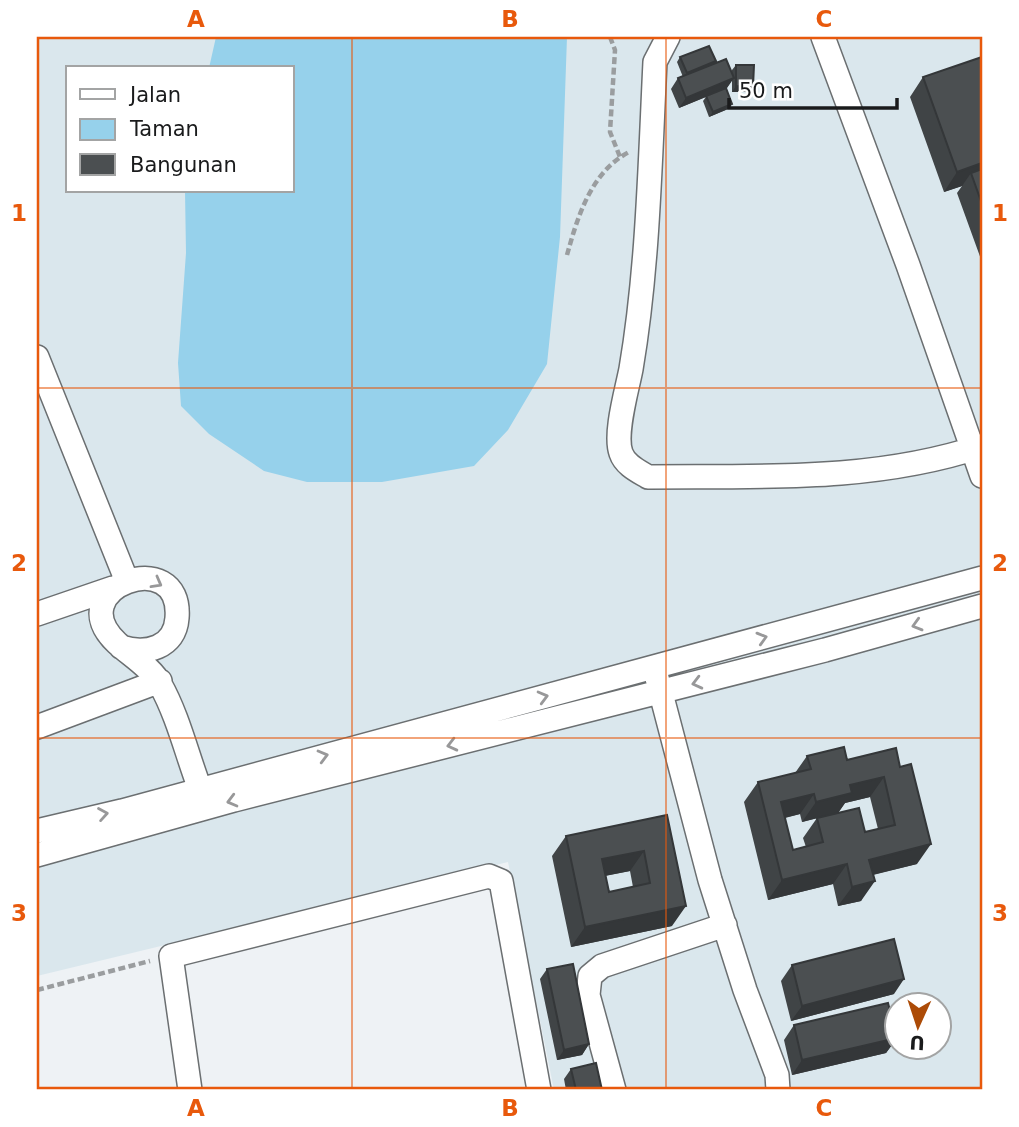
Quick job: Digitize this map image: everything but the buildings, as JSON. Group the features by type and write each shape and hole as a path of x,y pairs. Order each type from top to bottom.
{"street":[{"path":"668,37 655,62 632,361 620,432 621,453 631,467 649,477 810,476 916,465 977,447"},
{"path":"823,37 977,447 982,476"},
{"path":"37,357 119,584"},
{"path":"37,614 143,576 159,582 172,593 177,617 168,640 160,681 189,799"},
{"path":"37,831 189,799 982,578"},
{"path":"119,584 104,603 103,620 109,635 160,681"},
{"path":"37,855 189,799 234,800 661,692 982,606"},
{"path":"121,647 137,652 146,651 168,640"},
{"path":"654,668 725,925 777,1075 778,1090"},
{"path":"37,727 160,681"},
{"path":"190,1090 171,956 489,876 501,881 539,1090"},
{"path":"614,1090 587,995 590,976 601,966 725,925"}],"path":[{"path":"610,37 615,50 610,132 620,157"},
{"path":"567,255 575,224 593,185 620,157 651,141"},
{"path":"37,990 171,956"}],"shaded area":[{"path":"37,37 982,37 982,1090 554,1090 508,862 37,976"}],"green space":[{"path":"216,37 567,37 560,237 547,364 508,430 474,466 382,482 307,482 264,471 209,434 181,406 178,363 186,253 185,192 294,192 294,66 209,66"}]}
